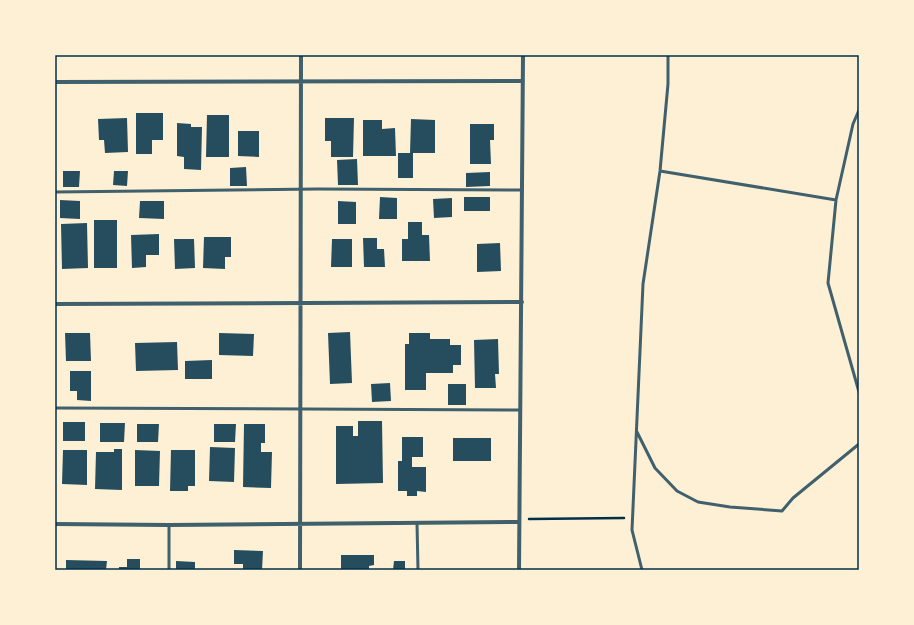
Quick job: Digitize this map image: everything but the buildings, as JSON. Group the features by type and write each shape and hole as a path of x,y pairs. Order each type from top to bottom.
{"street":[{"path":"300,570 301,55"},
{"path":"519,570 523,55"},
{"path":"55,82 523,81"},
{"path":"55,304 522,302"},
{"path":"55,524 169,525 519,522"}],"lane":[{"path":"642,570 632,530 632,518 643,284 660,171 668,84 668,55"},
{"path":"859,110 853,124 836,200 828,284 859,392"},
{"path":"660,171 836,200"},
{"path":"55,192 522,190"},
{"path":"55,408 520,410"},
{"path":"636,431 655,468 677,491 698,502 730,507 782,511 793,498 859,444"},
{"path":"417,523 418,570"},
{"path":"169,525 169,570"}],"path":[{"path":"519,522 530,519 632,518"}]}
